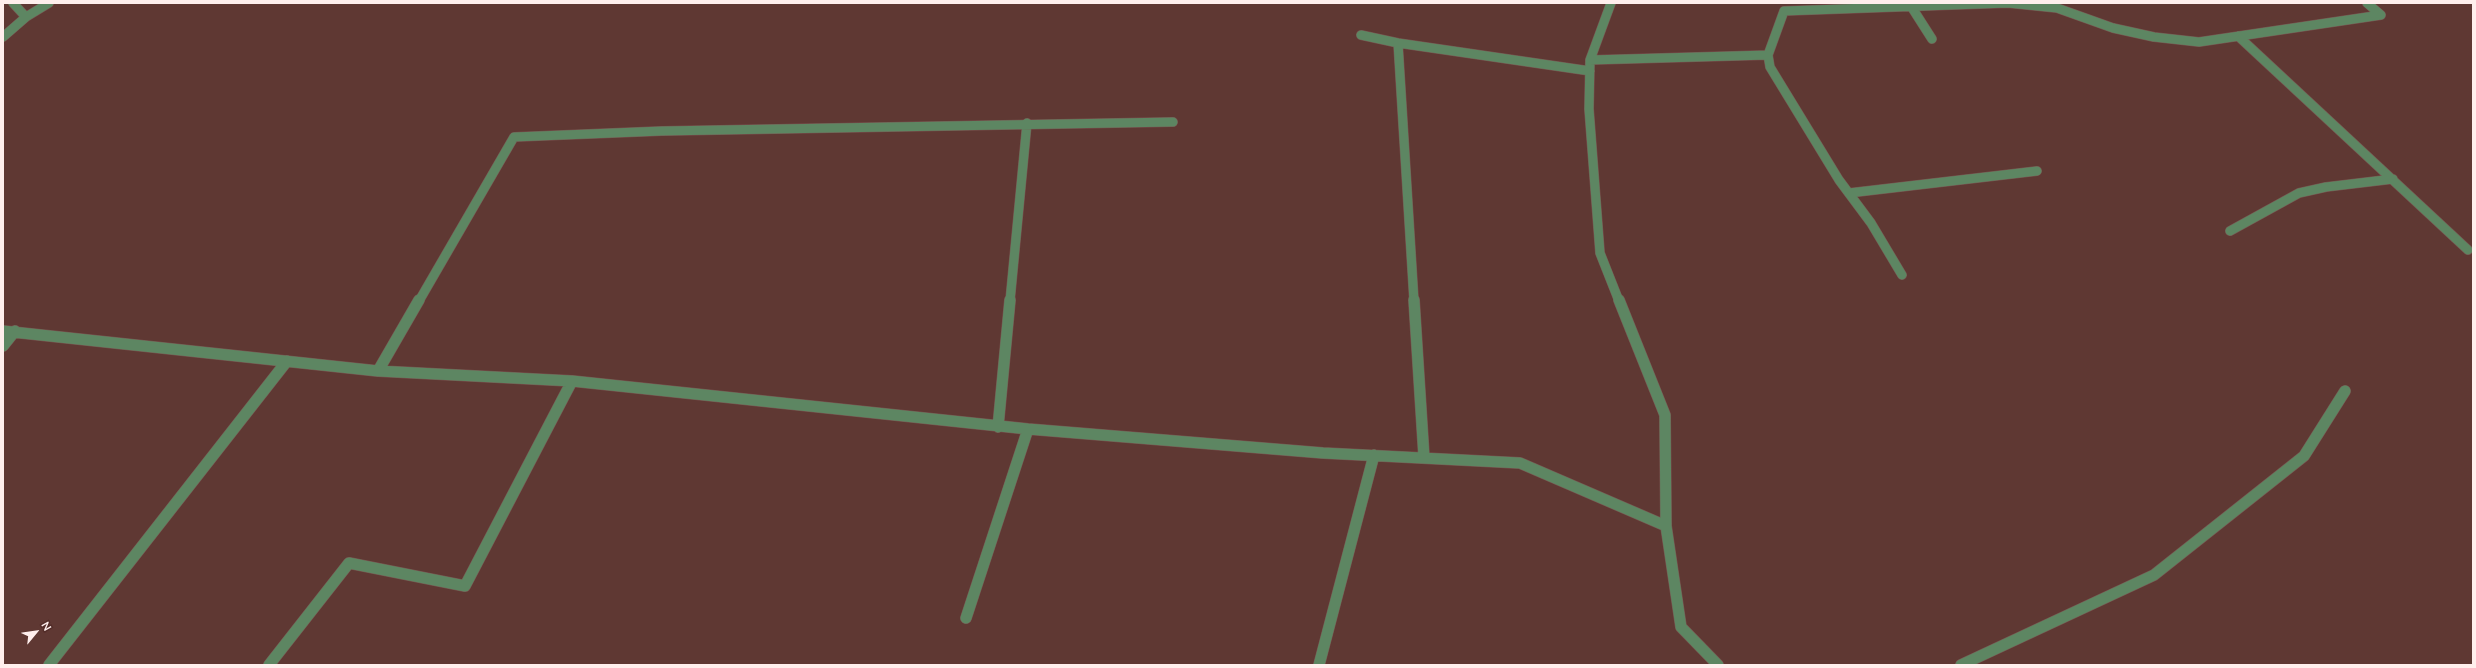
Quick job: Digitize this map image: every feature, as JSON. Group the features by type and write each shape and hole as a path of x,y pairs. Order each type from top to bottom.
{"street":[{"path":"12,3 26,17"},
{"path":"3,37 26,17 49,3"},
{"path":"1612,3 1590,60 1589,108 1600,253 1665,415 1666,526 1681,627 1718,665"},
{"path":"1902,275 1871,223 1849,193 1775,77 1768,55 1784,11 1909,4 2008,3 2054,5 2113,28 2154,37 2200,42 2380,15 2367,3"},
{"path":"1909,4 1932,39"},
{"path":"1360,35 1398,43 1590,71"},
{"path":"2238,36 2468,250"},
{"path":"1398,43 1424,458"},
{"path":"1590,60 1768,55"},
{"path":"378,371 514,137 662,131 1027,123 1173,122"},
{"path":"998,426 1027,123"},
{"path":"1849,193 2037,171"},
{"path":"2230,231 2299,193 2326,187 2393,179"},
{"path":"3,331 15,331 378,371 572,381 1028,429 1374,455 1520,463 1666,526"},
{"path":"3,346 15,331"},
{"path":"49,665 287,361"},
{"path":"269,665 350,563 465,586 572,381"},
{"path":"1961,665 2154,575 2304,456 2345,391"},
{"path":"966,618 1028,429"},
{"path":"1319,665 1374,455"}]}
